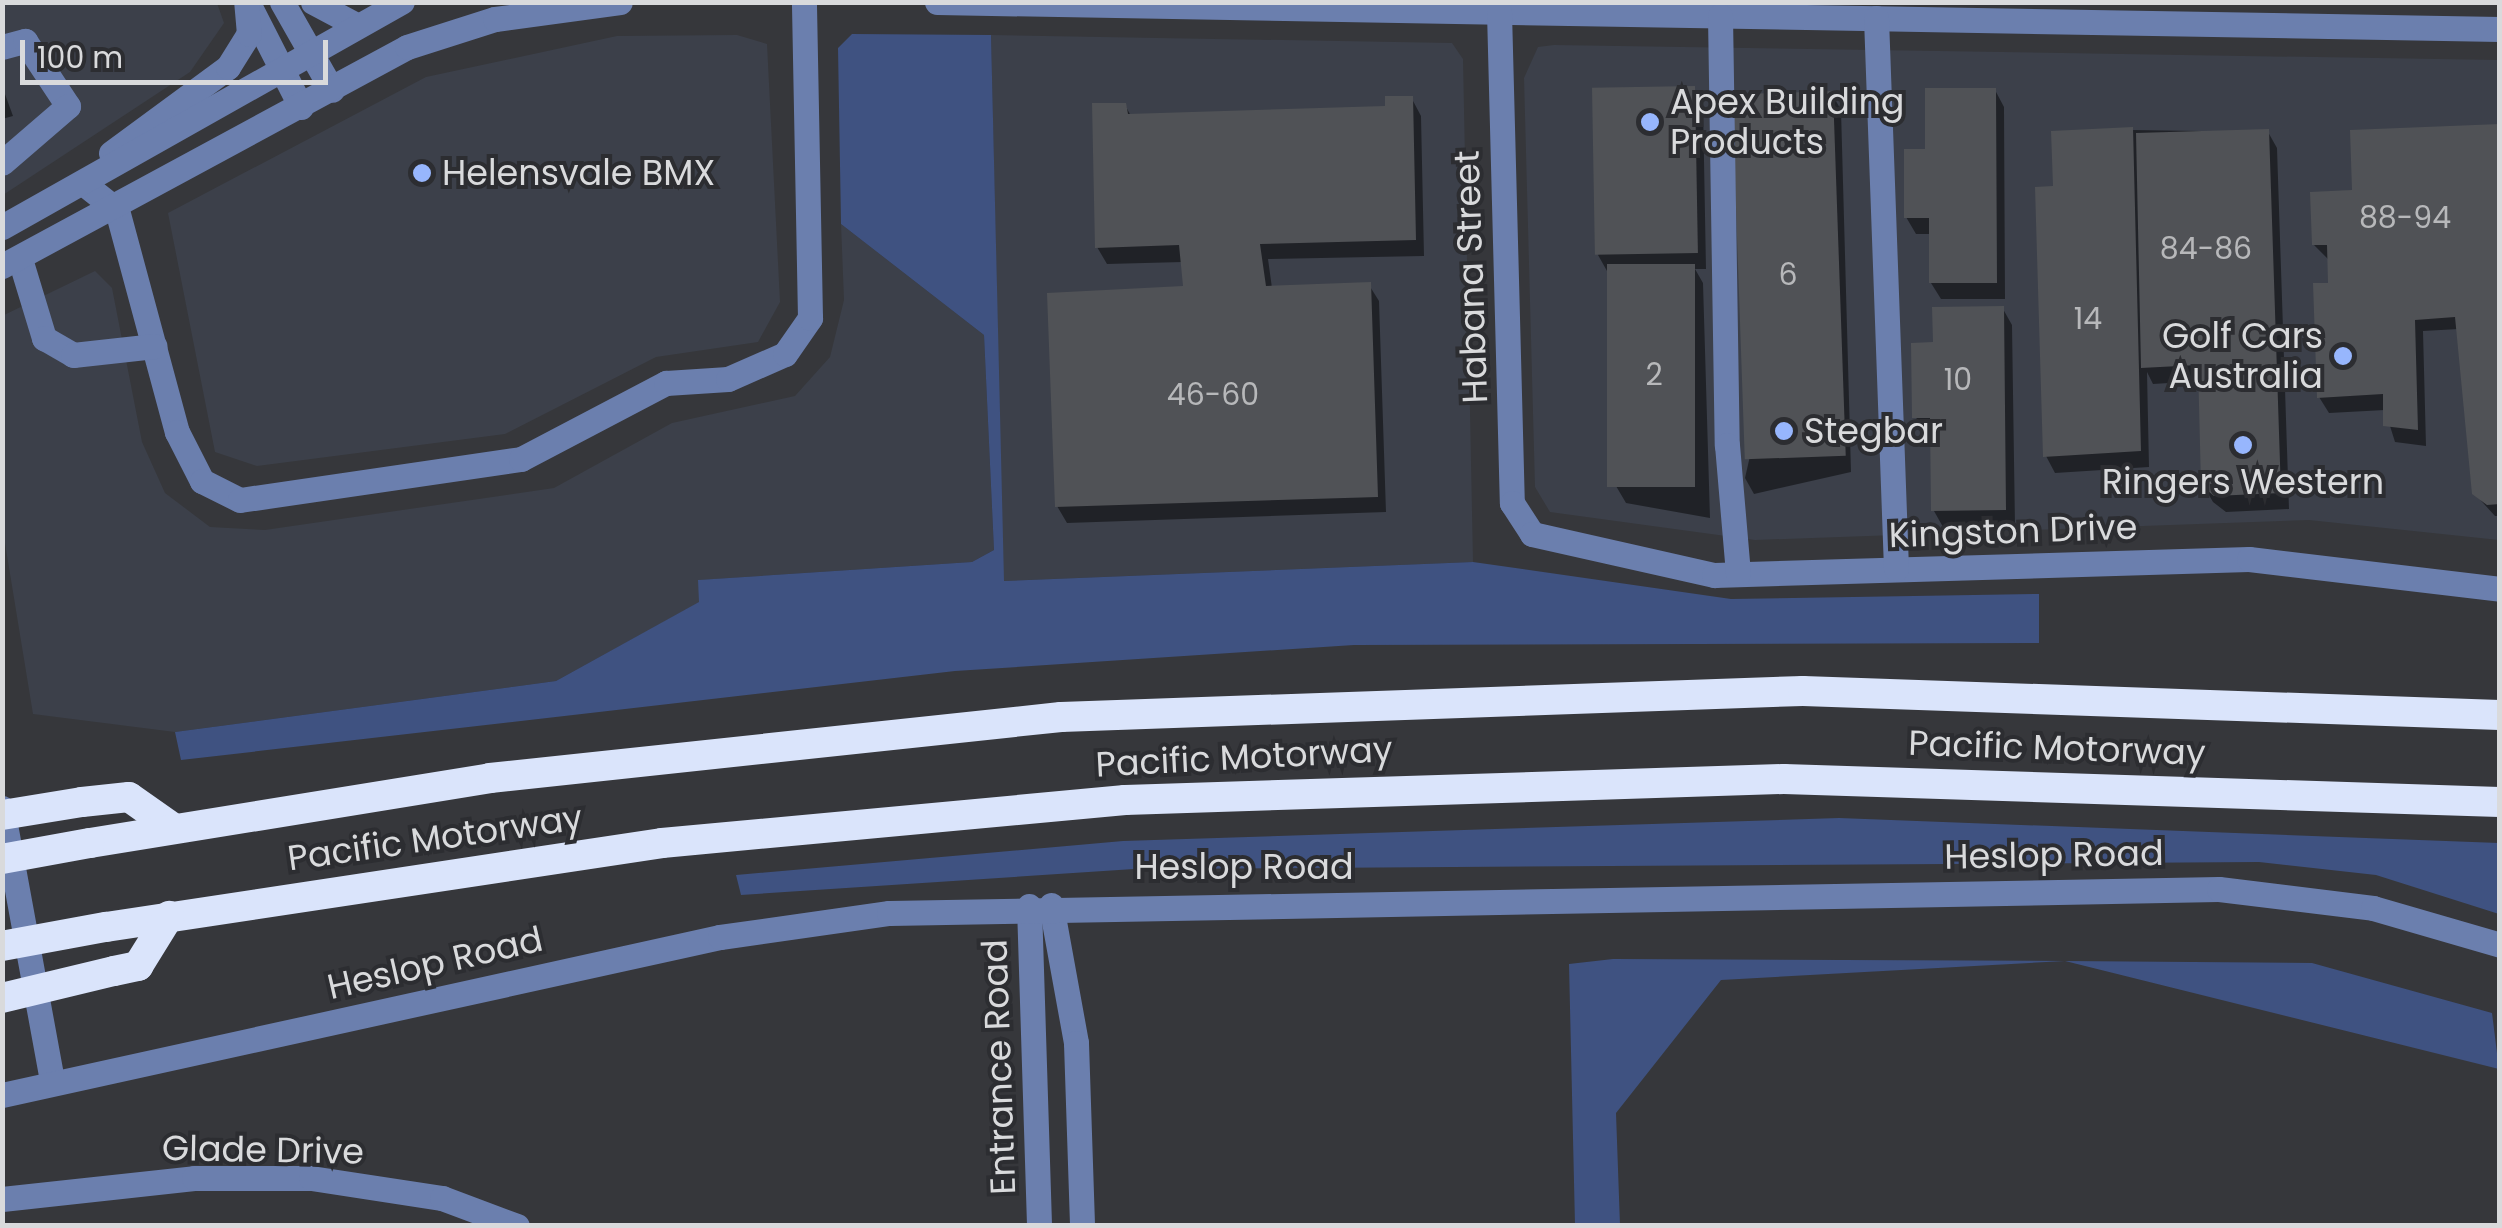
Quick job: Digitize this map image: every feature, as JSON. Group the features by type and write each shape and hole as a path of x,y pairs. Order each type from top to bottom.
{"highway":[{"name":"Pacific Motorway","path":"2,859 173,828 816,740 1433,698 1803,691 2500,715"},
{"name":"Pacific Motorway","path":"2,946 169,916 822,825 1462,782 1887,779 2500,802"},
{"path":"2,812 129,797 173,828"},
{"path":"2,998 138,966 169,916"}],"street":[{"path":"247,2 301,107"},
{"path":"94,177 120,142 228,66 249,34 247,2"},
{"path":"282,2 332,90"},
{"path":"313,2 356,25"},
{"path":"2,227 310,48 402,2"},
{"path":"155,346 72,356 44,338 11,262 117,210 407,48 495,19 620,2"},
{"path":"94,177 117,210 177,432 202,481 240,500 521,458 666,383 728,379 785,354 810,318 804,2"},
{"path":"937,2 1385,6 1500,12 1876,18 1921,11 2230,12 2500,29"},
{"name":"Habana Street","path":"1500,12 1512,502 1532,534"},
{"path":"1720,16 1726,425 1738,574"},
{"path":"1876,18 1896,570"},
{"path":"2,47 25,42 68,106 2,163"},
{"name":"Kingston Drive","path":"1532,534 1738,574 2249,559 2500,589"},
{"path":"2,812 52,1081"},
{"name":"Heslop Road","path":"2,1095 720,937 889,912 1040,906 2219,889 2373,908 2500,946"},
{"name":"Entrance Road","path":"1039,1226 1040,906"},
{"name":"Entrance Road","path":"1040,906 1076,1043 1082,1226"},
{"name":"Glade Drive","path":"2,1199 194,1178 311,1178 442,1198 517,1226"}],"shaded area":[{"path":"2,3 217,3 224,23 190,72 3,195"},
{"path":"852,34 991,35 1004,581 1473,562 1731,599 2039,594 2039,643 1354,645 955,671 181,760 175,732 556,681 699,602 698,580 972,562 994,550 984,335 841,224 838,48"},
{"path":"737,35 767,44 780,302 758,342 656,357 505,434 257,466 215,452 168,213 426,77 617,36"},
{"path":"991,35 1452,43 1463,59 1473,562 1003,581"},
{"path":"1538,47 2499,60 2499,540 2309,520 1755,540 1550,512 1535,487 1524,78"},
{"path":"841,224 984,335 994,550 972,562 699,580 700,602 556,681 175,732 33,714 3,531 2,316 95,271 112,288 142,442 165,493 210,527 265,530 554,488 672,423 795,396 830,357 844,300"},
{"path":"1839,818 2499,843 2499,914 2376,875 2259,862 1134,869 741,895 736,875 1123,841"},
{"path":"1613,959 2065,961 1721,980 1616,1113 1620,1225 1575,1225 1569,964"},
{"path":"2065,961 2312,963 2492,1013 2499,1069"}],"building":[{"path":"1695,86 1698,253 1595,255 1592,88"},
{"path":"1925,88 1996,88 1997,283 1929,283 1929,218 1904,218 1904,149 1925,149"},
{"path":"1833,91 1846,456 1745,459 1732,95"},
{"path":"1385,96 1413,96 1416,240 1260,244 1266,286 1371,282 1378,497 1055,507 1047,293 1183,286 1179,245 1095,248 1092,103 1126,103 1128,114 1385,106"},
{"path":"2500,124 2500,504 2487,505 2472,494 2455,317 2415,320 2418,430 2383,426 2383,394 2317,398 2313,283 2328,283 2327,245 2312,245 2310,192 2352,190 2350,130"},
{"path":"2133,127 2141,451 2043,457 2035,187 2053,186 2051,131"},
{"path":"2269,129 2281,493 2214,496 2201,485 2198,365 2141,368 2136,133"},
{"path":"1607,264 1695,264 1695,487 1607,487"},
{"path":"2004,306 2006,510 1931,511 1930,418 1912,418 1911,343 1933,342 1932,307"}],"place":[{"name":"Apex Building Products","path":"1650,122"},
{"name":"Helensvale BMX","path":"422,173"},
{"name":"Golf Cars Australia","path":"2343,356"},
{"name":"Stegbar","path":"1784,431"},
{"name":"Ringers Western","path":"2243,445"}]}
